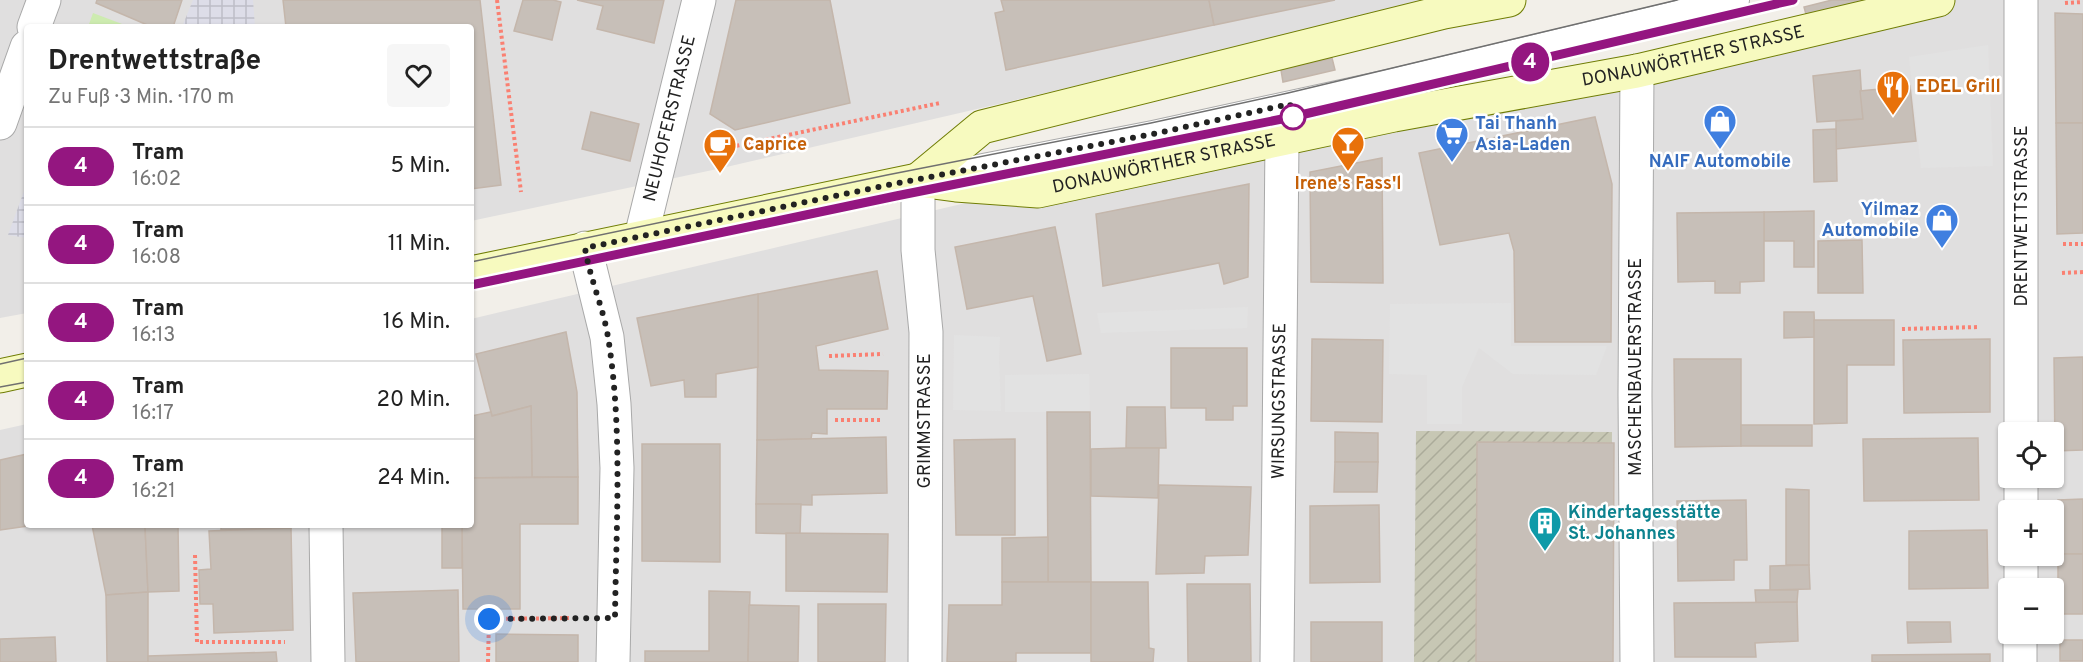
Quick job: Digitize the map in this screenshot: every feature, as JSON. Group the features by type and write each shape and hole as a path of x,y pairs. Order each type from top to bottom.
{"main road":[{"name":"DONAUWÖRTHER STRASSE","path":"918,180 982,127 1444,12 1509,0"},
{"name":"DONAUWÖRTHER STRASSE","path":"474,272 918,180 1038,191 1394,115 1637,71 1938,0"},
{"path":"0,376 24,371"}],"street":[{"path":"35,24 44,0"},
{"name":"NEUHOFERSTRASSE","path":"641,237 699,0"},
{"name":"DRENTWETTSTRASSE","path":"2021,0 2021,422"},
{"path":"0,123 24,55"},
{"name":"MASCHENBAUERSTRASSE","path":"1637,71 1635,395 1637,662"},
{"name":"WIRSUNGSTRASSE","path":"1277,662 1282,140"},
{"name":"GRIMMSTRASSE","path":"918,180 918,250 926,332 925,662"},
{"path":"585,248 608,337 614,404 617,468 613,662"},
{"path":"326,528 328,652"},
{"path":"2020,644 2020,662"}],"lane":[{"path":"918,180 1153,134 1388,83 1736,0"}],"path":[{"path":"497,0 521,192"},
{"path":"1902,329 2022,325"},
{"path":"829,356 925,352"},
{"path":"195,555 197,642 328,652"},
{"path":"488,662 489,619 615,618"}],"shaded area":[{"path":"0,0 1447,0 722,168 474,220 474,24 24,24 24,314 0,318"},
{"path":"193,0 253,0 255,24 183,24"},
{"path":"1905,0 2083,0 2083,662 0,662 0,430 24,425 24,528 474,528 474,318 1243,138"},
{"path":"1988,45 1993,166 1921,168 1909,57"},
{"path":"24,191 24,238 8,235"},
{"path":"1511,303 1511,346 1607,346 1596,375 1513,374 1479,348 1462,387 1462,424 1427,424 1427,375 1389,374 1390,304"},
{"path":"1248,307 1247,328 1101,333 1097,313"},
{"path":"954,335 1000,337 1001,411 953,410"},
{"path":"1089,374 1090,412 1005,412 1005,375"},
{"name":"Kindertagesstätte St. Johannes","path":"1416,431 1612,432 1610,662 1414,662"}],"green space":[{"path":"93,13 122,24 89,24"}],"building":[{"path":"97,0 182,0 174,24 145,24 96,3"},
{"path":"283,0 480,0 501,185 474,189 474,24 286,24"},
{"path":"523,0 561,2 552,40 514,31"},
{"path":"577,0 664,0 654,43 597,29 603,6"},
{"path":"736,0 830,0 850,103 735,130 710,114"},
{"path":"1001,0 1209,0 1214,25 1006,70 995,13 1004,11"},
{"path":"1209,0 1335,0 1214,25"},
{"path":"1832,0 1861,0 1862,5 1807,18 1804,7"},
{"path":"2055,13 2083,14 2083,123 2056,123"},
{"path":"1332,58 1335,70 1283,82 1281,70"},
{"path":"1860,70 1863,119 1817,122 1813,76"},
{"path":"1910,86 1916,141 1836,149 1836,121 1863,119 1860,91"},
{"path":"591,112 639,124 630,161 582,149"},
{"path":"1595,117 1612,184 1611,342 1515,342 1514,251 1509,233 1440,245 1419,153"},
{"path":"2056,123 2083,123 2083,233 2057,234"},
{"path":"1836,129 1837,181 1814,182 1813,130"},
{"path":"1382,158 1383,283 1311,282 1310,172"},
{"path":"1249,184 1248,277 1224,284 1219,263 1103,286 1096,214"},
{"path":"1814,211 1814,267 1794,267 1794,241 1764,241 1764,212"},
{"path":"1764,212 1764,281 1740,282 1740,293 1715,293 1715,281 1678,282 1677,213"},
{"path":"1055,227 1081,354 1047,361 1033,296 967,309 955,247"},
{"path":"1862,240 1863,293 1818,293 1818,241"},
{"path":"877,271 888,329 816,346 819,370 888,371 887,409 827,409 827,434 812,433 811,439 757,440 758,294"},
{"path":"758,294 758,367 716,374 716,397 685,397 684,380 651,386 637,318"},
{"path":"1784,312 1814,312 1815,337 1784,338"},
{"path":"1814,320 1894,320 1894,365 1847,365 1847,423 1814,424"},
{"path":"566,332 577,392 578,477 532,477 531,406 492,416 476,354"},
{"path":"1312,339 1383,340 1382,422 1311,421"},
{"path":"1990,339 1990,412 1904,413 1903,340"},
{"path":"1171,348 1247,348 1247,406 1233,406 1233,420 1206,420 1206,408 1171,408"},
{"path":"2083,357 2083,450 2064,451 2064,422 2055,422 2054,358"},
{"path":"1674,359 1741,359 1741,446 1675,447"},
{"path":"531,406 532,477 474,478 474,415 491,412 492,416"},
{"path":"1127,407 1165,407 1166,448 1126,448"},
{"path":"1047,412 1090,412 1091,582 1048,582"},
{"path":"1741,425 1812,425 1812,446 1741,446"},
{"path":"1335,432 1378,433 1378,462 1335,462"},
{"path":"886,437 887,493 812,495 812,505 756,504 757,440"},
{"path":"1978,438 1979,500 1864,501 1863,439"},
{"path":"1015,439 1015,535 956,535 954,440"},
{"name":"Kindertagesstätte St. Johannes","path":"1477,442 1614,443 1613,662 1476,662"},
{"path":"642,444 720,444 720,562 642,561"},
{"path":"1159,448 1158,498 1091,496 1091,449"},
{"path":"24,455 24,527 0,530 0,460"},
{"path":"1335,462 1378,462 1377,492 1334,492"},
{"path":"578,477 578,524 520,524 520,609 463,609 462,528 474,528 474,478"},
{"path":"1159,485 1251,487 1248,555 1205,556 1204,573 1156,574"},
{"path":"1786,489 1809,490 1809,565 1786,565"},
{"path":"2083,499 2083,554 2064,554 2064,500 2058,500"},
{"path":"1746,500 1747,560 1734,560 1734,580 1678,581 1677,501"},
{"path":"756,504 801,504 800,534 756,533"},
{"path":"1379,505 1380,582 1310,583 1310,506"},
{"path":"93,528 145,528 148,592 106,595"},
{"path":"145,528 178,528 179,591 148,592"},
{"path":"221,528 291,528 221,530"},
{"path":"291,528 293,630 214,633 213,604 200,604 199,570 211,569 209,531"},
{"path":"442,528 462,528 462,568 442,568"},
{"path":"1987,530 1988,588 1909,589 1909,531"},
{"path":"786,533 888,534 887,592 786,591"},
{"path":"1048,537 1048,582 1002,582 1002,538"},
{"path":"2064,554 2083,554 2083,614 2064,614 2064,578 2058,578 2058,566 2064,566"},
{"path":"1809,565 1810,589 1770,590 1770,566"},
{"path":"1002,582 1091,582 1091,653 1016,653 1016,662 947,662 949,605 1002,605"},
{"path":"1091,582 1148,582 1149,648 1154,649 1153,662 1091,662"},
{"path":"1187,584 1250,584 1251,662 1188,662"},
{"path":"458,590 459,662 356,662 353,593"},
{"path":"1755,590 1798,590 1797,602 1756,603"},
{"path":"709,591 750,592 748,662 645,662 645,651 709,651"},
{"path":"148,592 148,662 107,662 106,595"},
{"path":"1797,602 1798,641 1755,643 1756,657 1675,657 1674,603"},
{"path":"818,604 886,604 885,662 818,662"},
{"path":"749,605 799,606 798,662 748,662"},
{"path":"1311,622 1382,622 1382,662 1311,662"},
{"path":"1907,622 1950,622 1951,642 1908,643"},
{"path":"496,634 578,635 578,662 496,662"},
{"path":"55,637 56,662 0,662 0,639"},
{"path":"2064,640 2083,640 2083,661 2060,661 2060,644 2064,644"},
{"path":"276,652 277,662 148,662 148,656"},
{"path":"1990,654 1990,662 1872,662 1872,655"}],"tram line":[{"path":"474,261 887,175 1151,123 1288,93 1677,0"},
{"path":"474,285 918,192 1292,117 1793,0"},
{"name":"4","path":"474,284 896,196 1156,146 1292,117 1793,0"},
{"path":"0,364 24,359"},
{"path":"0,387 24,383"}],"place":[{"name":"EDEL Grill","path":"1893,116"},
{"name":"NAIF Automobile","path":"1720,150"},
{"name":"Tai Thanh Asia-Laden","path":"1452,163"},
{"name":"Irene's Fass'l","path":"1348,172"},
{"name":"Caprice","path":"720,174"},
{"name":"Yilmaz Automobile","path":"1942,249"},
{"name":"Kindertagesstätte St. Johannes","path":"1545,552"}],"route":[{"path":"489,619 615,618 617,468 614,404 608,337 585,248 888,185 1153,134 1290,104 1293,117"}]}
